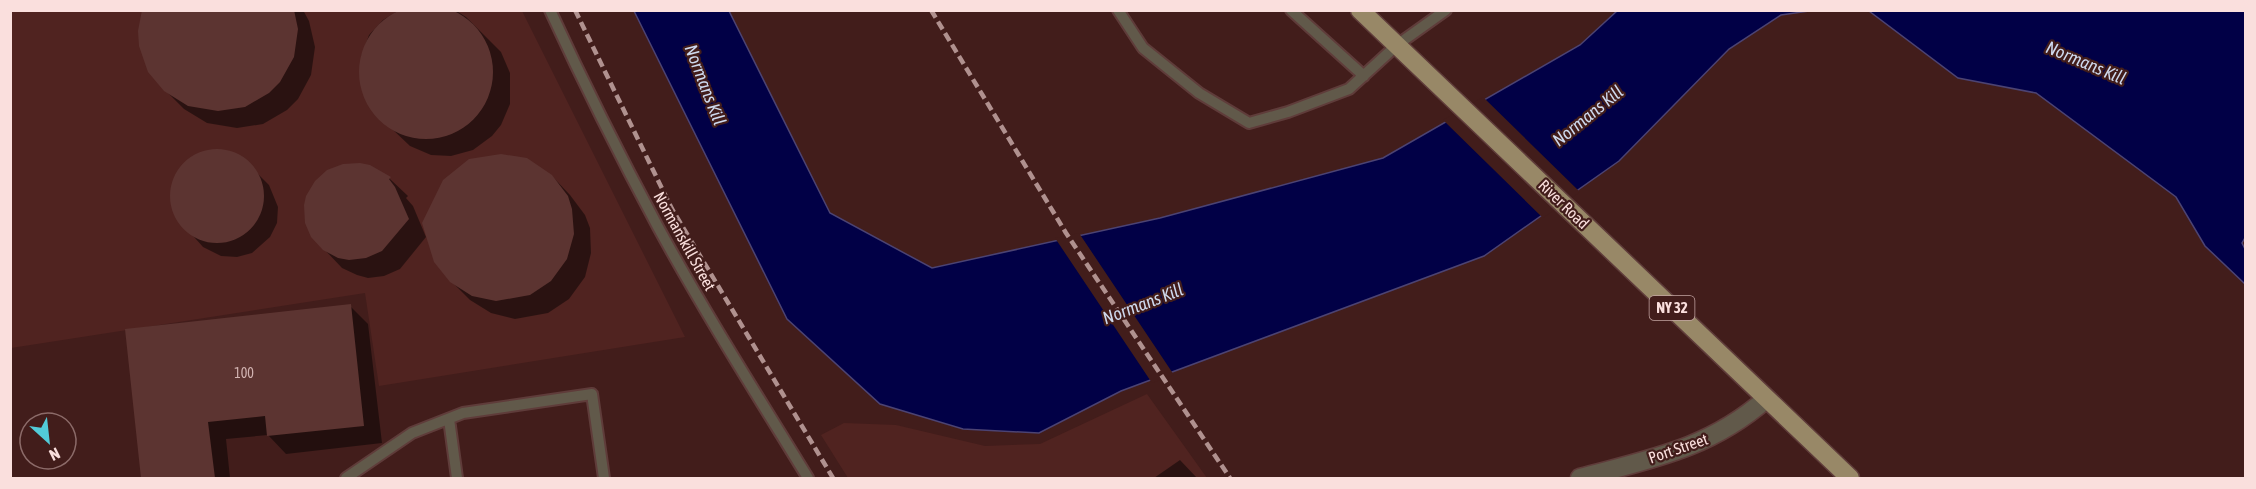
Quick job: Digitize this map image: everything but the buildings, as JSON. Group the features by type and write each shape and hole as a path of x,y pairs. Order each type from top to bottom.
{"main road":[{"name":"River Road","path":"1360,10 1766,399"},
{"name":"NY 32","path":"1766,399 1850,478"}],"street":[{"name":"Port Street","path":"1580,478 1695,444 1728,429 1766,399"}],"lane":[{"name":"Normanskill Street","path":"550,10 579,74 658,227 731,354 808,478"},
{"path":"1118,10 1143,48 1199,93 1249,123 1288,112 1349,89 1429,15 1446,10"},
{"path":"1291,10 1364,76"},
{"path":"346,478 412,434 463,413 592,394 604,478"},
{"path":"449,419 457,478"}],"shaded area":[{"path":"11,10 522,11 685,337 379,386 365,293 11,348"},
{"path":"1147,394 1207,478 848,478 821,435 844,423 896,425 985,446 1040,444"}],"water":[{"name":"Normans Kill","path":"634,11 729,11 830,213 932,268 1160,218 1383,158 1580,45 1617,11 1809,11 1781,15 1729,49 1619,161 1484,256 1121,391 1039,433 963,429 880,404 787,319"},
{"name":"Normans Kill","path":"1869,11 2245,11 2246,236 2242,243 2245,249 2245,284 2205,246 2176,197 2036,93 1958,78"}],"pier":[{"path":"1483,97 1580,192 1543,218 1443,120"},
{"path":"1079,233 1174,375 1152,383 1055,238"}],"railway":[{"path":"575,10 672,209 833,478"},
{"path":"931,10 1066,233 1230,478"}]}
